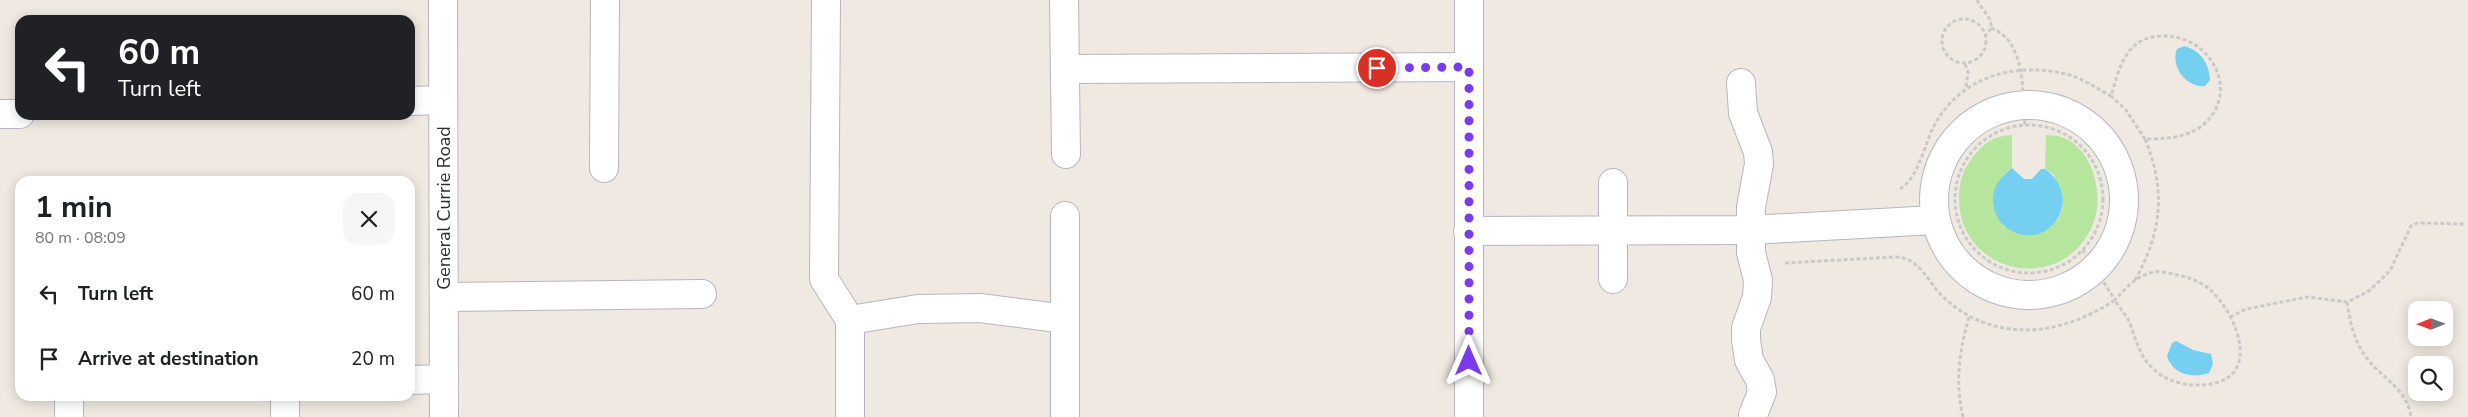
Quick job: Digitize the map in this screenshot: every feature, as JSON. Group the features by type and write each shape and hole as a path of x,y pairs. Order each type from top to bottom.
{"street":[{"name":"General Currie Road","path":"443,0 444,417"},
{"path":"604,0 604,168"},
{"path":"826,0 824,278 850,320 850,417"},
{"path":"1064,0 1066,154"},
{"path":"1469,0 1469,417"},
{"path":"1065,69 1469,67"},
{"path":"1741,83 1743,113 1758,152 1759,164 1751,207 1750,230 1751,253 1758,280 1757,297 1746,328 1749,360 1760,380 1762,392 1753,416"},
{"path":"415,101 443,100"},
{"path":"2007,107 2024,115 2055,108 2070,113 2097,133 2114,159 2124,191 2121,223 2108,254 2089,259 2074,284 2059,290 2029,295 2000,290 1973,276 1961,266 1944,242 1936,220 1934,201 1940,167 1954,141 1976,120 2007,107"},
{"path":"0,114 15,114"},
{"path":"1613,183 1613,279"},
{"path":"1065,216 1065,417"},
{"path":"1468,231 1750,230 1936,220"},
{"path":"444,298 702,294"},
{"path":"850,320 918,309 980,308 1065,319"},
{"path":"415,380 444,380"},
{"path":"69,401 69,417"},
{"path":"285,401 285,417"}],"path":[{"path":"1977,0 1990,19 1991,28 1986,35"},
{"path":"1962,19 1977,22 1986,35 1987,42 1981,57 1965,64 1953,61 1944,50 1942,37 1949,24 1962,19"},
{"path":"1991,28 2007,39 2014,51 2020,70 2024,115"},
{"path":"2111,96 2126,55 2139,42 2162,36 2180,37 2197,44 2208,55 2217,70 2219,81 2217,103 2213,113 2204,124 2183,135 2145,139"},
{"path":"1965,64 1968,72 1966,88"},
{"path":"1896,192 1910,181 1936,124 1946,108 1966,88 1985,78 2020,70 2047,70 2070,76 2111,96 2126,110 2145,139 2154,164 2158,214 2154,242 2135,280 2115,300 2099,311 2070,323 2030,330 2008,329 1969,318 1962,344 1958,375 1963,417"},
{"path":"2024,115 2050,128 2061,131 2082,147 2096,167 2102,186 2103,205 2089,259 2128,319 2139,348 2149,364 2164,378 2182,384 2213,384 2225,380 2237,370 2240,361 2239,347 2230,317 2214,293 2196,280 2172,274 2151,272 2135,280"},
{"path":"2024,115 2012,127 1994,134 1971,153 1959,173 1956,185 1958,222 1976,251 1995,265 2007,270 2030,274 2052,270 2074,259 2089,259"},
{"path":"2230,317 2246,309 2307,297 2347,302 2368,291 2390,271 2411,226 2417,223 2464,224"},
{"path":"2347,302 2358,344 2372,364 2399,389 2407,401 2411,417"}],"green space":[{"path":"2012,135 2012,168 2003,175 1993,206 1997,217 2004,227 2050,228 2058,219 2063,208 2054,175 2045,169 2046,135 2058,136 2072,142 2081,151 2094,174 2098,200 2093,224 2079,247 2059,262 2037,268 2014,267 1993,259 1975,244 1963,224 1959,192 1961,178 1967,165 1988,142 1998,137"}],"water":[{"path":"2184,46 2199,54 2206,63 2210,80 2205,86 2198,86 2181,75 2175,56 2177,49"},
{"path":"2012,168 2024,179 2032,179 2041,169 2045,169 2057,181 2062,195 2062,208 2057,220 2048,229 2036,234 2023,235 2008,229 1998,218 1993,203 1995,187 2000,179"},
{"path":"2176,341 2193,350 2211,354 2213,364 2209,373 2203,375 2184,374 2173,367 2167,356 2172,343"}],"route":[{"path":"1377,68 1469,67 1469,361"}]}
